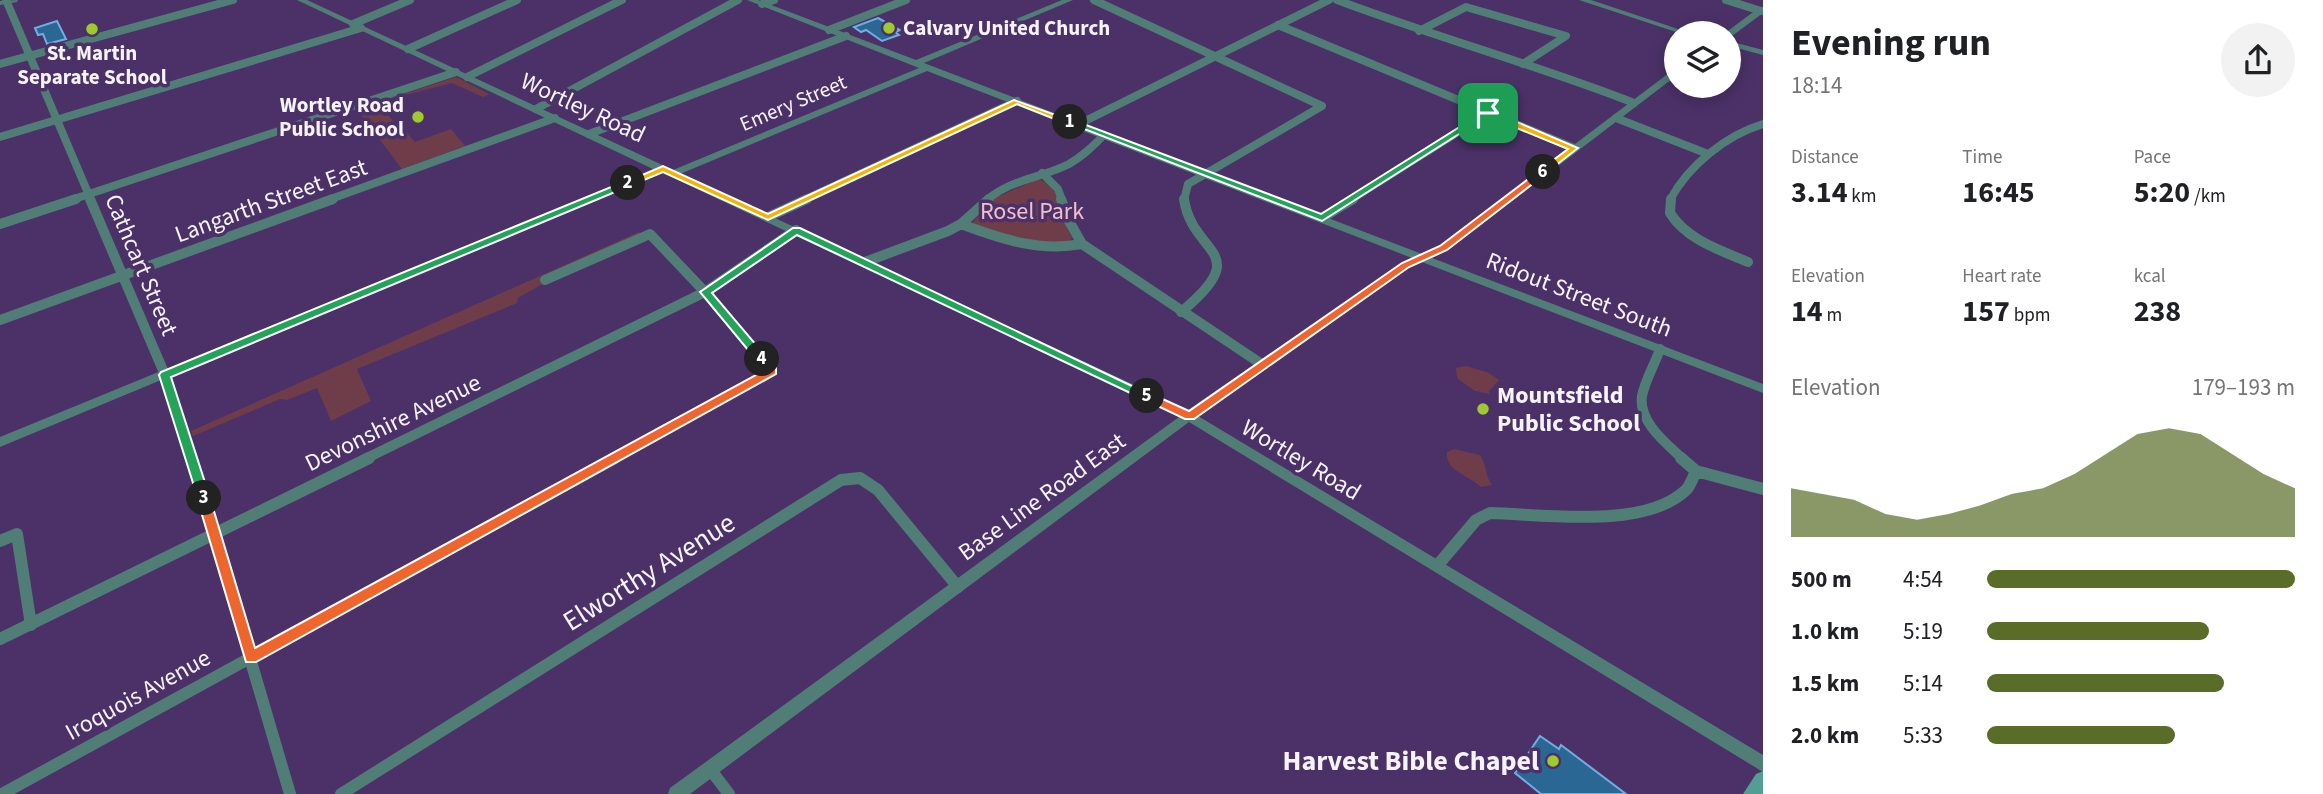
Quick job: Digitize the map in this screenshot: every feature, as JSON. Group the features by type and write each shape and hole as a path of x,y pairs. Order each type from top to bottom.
{"main road":[{"path":"1753,794 1763,781"}],"street":[{"path":"0,64 233,0"},
{"name":"Wortley Road","path":"303,0 1189,416 1763,764"},
{"path":"0,137 357,26 410,0"},
{"path":"408,50 516,0"},
{"path":"0,224 462,75 622,0"},
{"path":"536,109 738,0"},
{"name":"Ridout Street South","path":"751,0 1763,389"},
{"path":"762,4 774,0"},
{"path":"829,30 906,0"},
{"path":"917,64 1069,0"},
{"path":"1094,0 1322,106 1188,184 1182,194 1183,208 1213,252 1218,265 1206,290 1181,313"},
{"path":"1077,125 1329,0"},
{"path":"1337,0 1419,31 1634,103"},
{"path":"1583,0 1664,26"},
{"path":"1726,0 1762,10"},
{"name":"Cathcart Street","path":"7,1 165,375 215,534 290,794"},
{"path":"1419,31 1466,7 1566,36 1523,64"},
{"path":"1741,25 1762,10"},
{"path":"1278,25 1574,148"},
{"path":"589,134 846,36"},
{"path":"1741,47 1763,53"},
{"name":"Emery Street","path":"0,442 928,67"},
{"name":"Base Line Road East","path":"676,794 1189,416 1421,256 1444,248 1664,81"},
{"path":"768,217 1017,102"},
{"path":"1322,218 1488,113"},
{"name":"Langarth Street East","path":"0,320 555,118"},
{"path":"1616,118 1708,154"},
{"path":"1748,262 1699,239 1679,225 1669,211 1671,193 1708,154 1750,126 1763,124"},
{"path":"865,262 961,224 994,194 1011,184 1083,155 1104,135"},
{"path":"1042,173 1058,189 1069,221 1082,244 1181,313 1263,365"},
{"path":"961,224 988,235 1044,249 1061,250 1082,244"},
{"name":"Devonshire Avenue","path":"0,639 705,292 796,230"},
{"path":"545,279 650,234 705,292"},
{"name":"Iroquois Avenue","path":"2,794 772,371 705,292"},
{"path":"1660,349 1642,398 1643,412 1650,425 1696,471 1763,489"},
{"path":"1437,566 1476,520 1490,513 1624,516 1658,507 1686,490 1696,471"},
{"name":"Elworthy Avenue","path":"341,794 841,480 860,478 878,490 958,587"},
{"path":"0,541 17,534 31,625"},
{"path":"710,769 729,794"}],"green space":[{"path":"456,77 489,94 483,97 452,83 386,100"},
{"path":"376,105 384,116 388,115 397,122 415,142 451,129 465,146 402,169 358,111"},
{"name":"Rosel Park","path":"1038,179 1046,182 1057,195 1072,237 1069,243 1019,239 972,223 995,198"},
{"path":"639,232 645,239 546,282 518,298 517,303 357,369 371,401 331,421 317,388 287,400 280,399 193,436 191,431"},
{"path":"1466,366 1489,373 1499,380 1489,391 1490,394 1475,391 1457,378 1456,368"},
{"path":"1454,449 1480,455 1492,485 1481,487 1454,468 1447,458 1447,452"}],"building":[{"name":"Calvary United Church","path":"878,18 900,30 895,32 899,35 882,41 866,30 861,32 854,27"},
{"path":"57,21 66,39 47,44 43,34 38,35 35,28"},
{"name":"Harvest Bible Chapel","path":"1540,736 1559,749 1561,745 1626,794 1541,794 1515,773"}],"place":[{"name":"Calvary United Church","path":"889,28"},
{"name":"St. Martin Separate School","path":"92,29"},
{"name":"Wortley Road Public School","path":"418,117"},
{"name":"Mountsfield Public School","path":"1483,409"},
{"name":"Harvest Bible Chapel","path":"1553,761"}],"route":[{"path":"1017,102 1322,218 1488,113 1574,148 1444,248 1406,265 1189,416 796,230 705,292 772,371 251,657 165,375 663,169 768,217 1017,102"}]}
